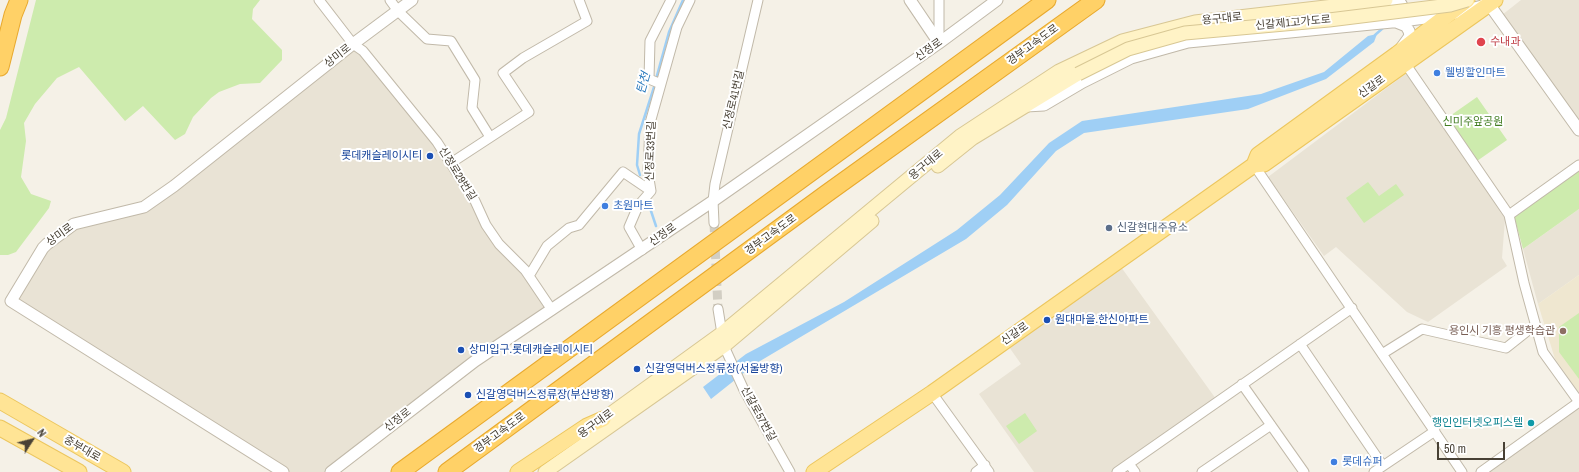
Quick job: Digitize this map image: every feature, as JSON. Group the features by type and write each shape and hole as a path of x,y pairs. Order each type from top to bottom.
{"highway":[{"path":"0,67 13,15 19,0"},
{"path":"400,472 1047,0"},
{"name":"경부고속도로","path":"447,472 826,194 1096,0"}],"main road":[{"name":"용구대로","path":"545,472 563,453 603,419 722,332 960,136 1069,66 1122,41 1195,22 1386,0"},
{"name":"신갈로","path":"814,472 932,393 1254,166 1264,164 1401,58 1448,15 1467,0"},
{"name":"신갈제1고가도로","path":"1078,74 1128,49 1185,34 1329,20 1450,5 1467,0"},
{"name":"신갈로","path":"1401,58 1460,27 1490,2"},
{"name":"용구대로","path":"530,472 563,453 724,346 973,138 1078,74"},
{"name":"중부대로","path":"0,401 123,472"},
{"path":"518,472 587,426 603,419"},
{"name":"중부대로","path":"0,428 79,472"}],"street":[{"name":"신정로29번길","path":"319,0 353,44 362,51 437,142 476,201 486,225 500,244 529,276 552,310"},
{"path":"390,0 427,39 451,41 475,80 472,108 490,137"},
{"name":"상미로","path":"283,472 12,301 43,248 47,244 74,224 144,207 174,186 353,44 412,0"},
{"path":"451,163 528,112 503,73 523,58 587,21 580,0"},
{"path":"661,84 649,79 650,40 671,0"},
{"name":"신정로33번길","path":"642,250 629,227 638,206 651,191 648,173 650,123 677,27 690,0"},
{"name":"신정로41번길","path":"713,201 715,184 758,0"},
{"path":"910,0 939,43"},
{"path":"939,43 940,0"},
{"name":"신정로","path":"331,472 475,361 713,201 939,43 997,0"},
{"path":"1393,0 1401,4 1403,8 1403,12 1396,22"},
{"path":"1024,107 1044,105 1083,82 1131,58 1188,42 1396,22 1448,15 1490,2 1579,130"},
{"path":"1396,22 1406,26 1410,36 1401,58 1510,215 1534,325 1543,352 1579,402 1481,472"},
{"path":"1510,215 1579,165"},
{"path":"1254,166 1352,308 1462,472"},
{"path":"529,276 547,246 569,228 579,225 623,172 651,191"},
{"path":"713,201 714,224"},
{"path":"1117,472 1352,308"},
{"name":"신갈로57번길","path":"718,309 724,346 741,384 790,472"},
{"path":"1382,354 1422,329 1506,348 1534,325"},
{"path":"1300,344 1383,466"},
{"path":"1242,384 1304,472"},
{"path":"932,393 987,469 976,472"},
{"path":"1202,472 1271,425"},
{"path":"1374,472 1435,431"},
{"path":"1129,464 1135,472"}],"shaded area":[{"path":"1521,0 1579,0 1579,123 1502,15"},
{"path":"353,44 437,142 486,225 552,310 332,472 283,472 11,301 39,257 74,224 144,207"},
{"path":"1408,72 1505,219 1502,258 1507,266 1428,322 1407,312 1336,247 1324,256 1268,177"},
{"path":"1579,209 1579,275 1538,304 1523,249"},
{"path":"1121,267 1216,399 1113,472 1034,472 979,394 1021,364 1009,347"},
{"name":"용인시 기흥 평생학습관","path":"1579,275 1579,393 1555,359 1538,304"},
{"path":"1579,402 1579,472 1481,472"}],"green space":[{"path":"36,0 260,0 253,9 252,19 282,50 282,60 260,83 240,84 219,92 211,98 193,117 185,134 175,140 143,106 125,121 79,67 57,78 35,104 24,123 26,141 21,177 31,194 51,201 49,208 16,252 8,255 0,255 0,130 6,118"},
{"name":"신미주앞공원","path":"1477,97 1507,140 1477,161 1447,118"},
{"path":"1579,166 1579,209 1523,249 1514,216"},
{"path":"1368,182 1379,196 1396,184 1404,195 1364,223 1346,198"},
{"path":"1579,313 1579,379 1559,352 1559,327"},
{"path":"1025,413 1037,431 1019,444 1006,426"}],"water":[{"path":"1377,34 1374,42 1326,79 1248,109 1084,133 1056,151 1007,205 966,239 755,364 711,399 703,387 746,354 844,302 957,230 1000,195 1049,143 1082,121 1261,94 1324,72 1368,36"}],"waterway":[{"name":"탄천","path":"656,79 669,32 683,0"},
{"path":"1375,35 1383,28"},
{"name":"탄천","path":"640,175 637,165 639,134 655,84"},
{"name":"탄천","path":"649,205 656,226"}],"tunnel":[{"path":"714,223 718,309"}],"place":[{"name":"수내과","path":"1481,42"},
{"name":"웰빙할인마트","path":"1437,73"},
{"name":"롯데캐슬레이시티","path":"430,156"},
{"name":"초원마트","path":"605,206"},
{"name":"신갈현대주유소","path":"1109,228"},
{"name":"원대마을.한신아파트","path":"1047,320"},
{"name":"용인시 기흥 평생학습관","path":"1563,331"},
{"name":"상미입구.롯데캐슬레이시티","path":"461,350"},
{"name":"신갈영덕버스정류장(서울방향)","path":"637,369"},
{"name":"신갈영덕버스정류장(부산방향)","path":"468,395"},
{"name":"행인인터넷오피스텔","path":"1531,423"},
{"name":"롯데슈퍼","path":"1334,462"}]}
